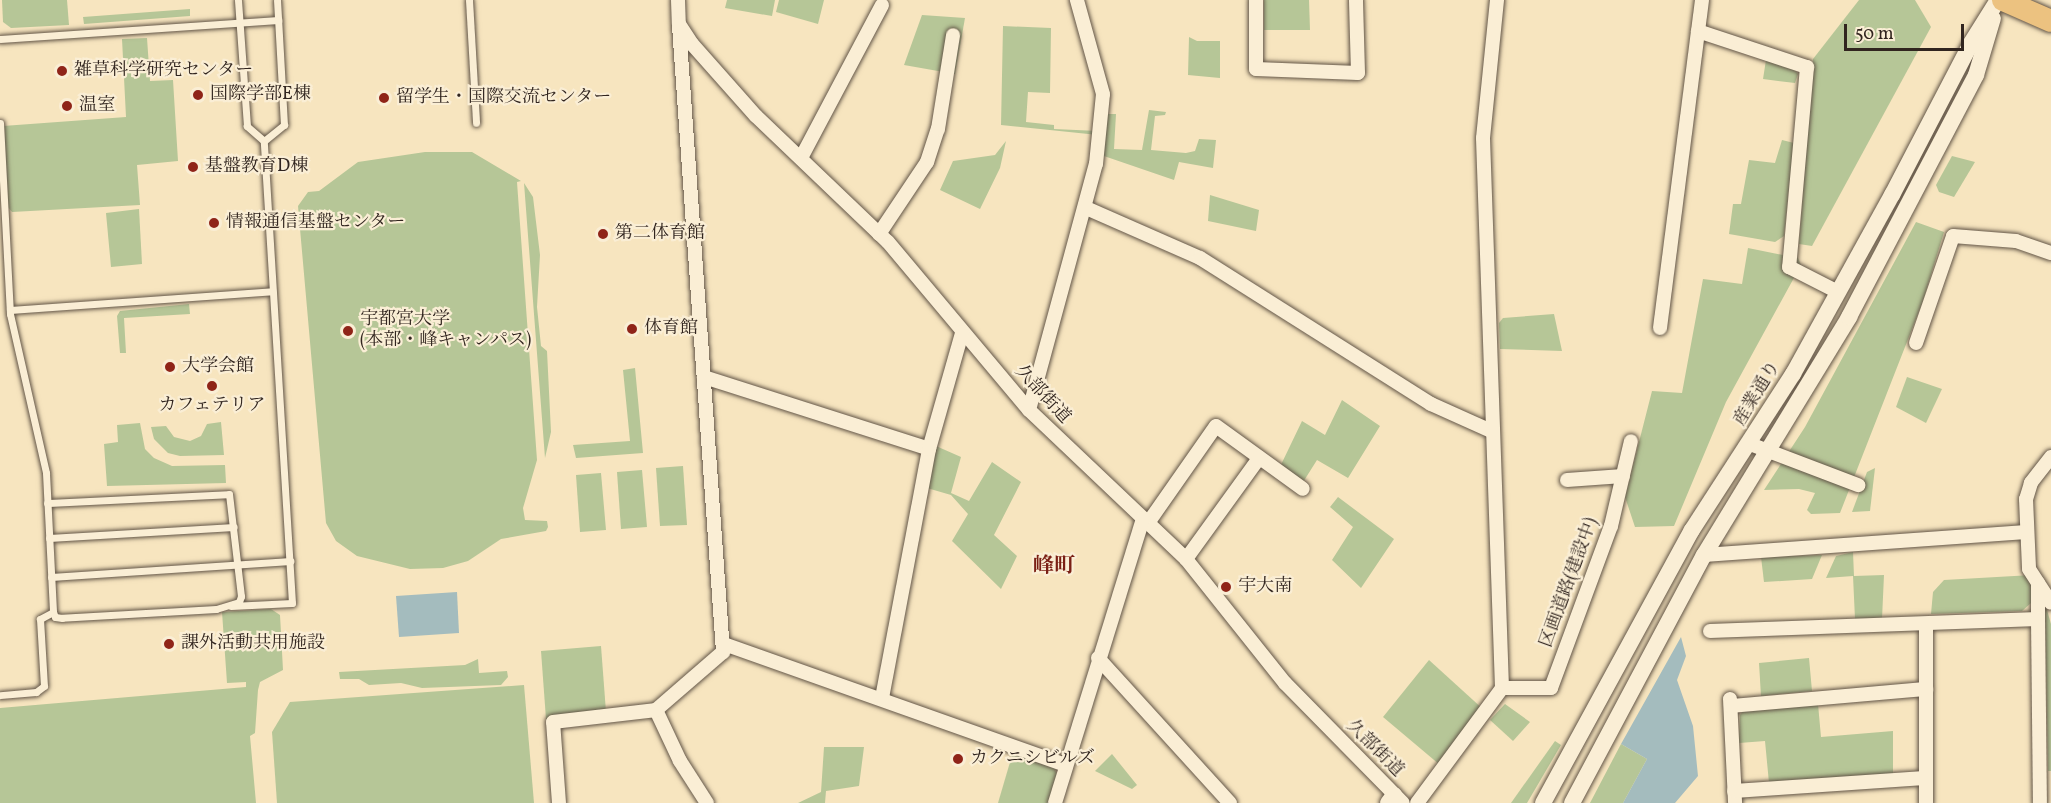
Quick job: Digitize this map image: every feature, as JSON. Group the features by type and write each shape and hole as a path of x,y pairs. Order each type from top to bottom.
{"highway":[{"path":"2001,0 2051,10"},
{"path":"2001,0 2051,21"}],"street":[{"path":"559,803 553,722 656,710 723,652 678,0"},
{"path":"1029,410 1086,208 1096,164 1103,94 1077,0"},
{"path":"1256,0 1256,69 1358,73 1356,0"},
{"path":"1417,803 1502,688 1491,431 1484,138 1497,0"},
{"path":"1660,328 1702,0"},
{"path":"1572,803 1704,555 1770,451 1849,318 1976,75 2001,0"},
{"name":"産業通り","path":"1543,803 1692,530 1750,444 1838,292 1967,50 2001,0"},
{"path":"801,158 882,5"},
{"name":"久部街道","path":"679,24 692,44 756,116 879,234 1029,410 1186,559 1285,683 1395,800"},
{"path":"1698,31 1807,67 1789,267 1838,292"},
{"path":"879,234 927,162 938,129 953,34"},
{"path":"1086,208 1200,258 1431,404 1491,431"},
{"path":"1916,343 1953,236 2016,241 2051,253"},
{"path":"882,698 929,448 962,333"},
{"path":"704,377 929,448"},
{"path":"1055,803 1098,658 1145,520 1216,426 1303,489"},
{"name":"区画道路(建設中)","path":"1502,688 1551,688 1611,526 1631,441"},
{"path":"1750,444 1858,484"},
{"path":"2051,457 2031,483 2026,499 2029,569 2051,603"},
{"path":"1186,559 1260,458"},
{"path":"1567,480 1623,476"},
{"path":"1704,555 2026,532"},
{"path":"2038,583 2040,803"},
{"path":"1710,631 2038,619"},
{"path":"1926,624 1926,803"},
{"path":"724,644 882,698 1065,765"},
{"path":"1098,658 1230,803"},
{"path":"1925,778 1734,797 1731,702 1926,689"},
{"path":"656,710 680,761 707,803"}],"lane":[{"path":"0,123 10,310 46,473 55,617 292,603 264,141 247,126 238,0"},
{"path":"264,141 284,125 277,0"},
{"path":"469,0 476,123"},
{"path":"0,39 278,20"},
{"path":"10,310 272,291"},
{"path":"47,503 225,492 232,498 241,596 231,606"},
{"path":"49,538 234,527"},
{"path":"51,577 290,561"},
{"path":"0,695 36,692 44,686 40,619 53,612"}],"green space":[{"path":"2,0 67,0 69,25 11,28 3,22"},
{"path":"727,0 775,0 772,16 725,8"},
{"path":"779,0 824,0 818,24 776,12"},
{"path":"1264,0 1309,0 1310,30 1264,30"},
{"path":"1859,0 1915,0 1931,27 1812,246 1799,244 1813,59"},
{"path":"190,9 190,16 84,24 83,17"},
{"path":"922,15 965,18 955,74 904,65"},
{"path":"1003,26 1051,28 1050,93 1028,92 1026,122 1054,125 1054,129 1098,131 1098,135 1001,125"},
{"path":"1189,37 1197,41 1220,41 1220,78 1188,75"},
{"path":"147,38 150,81 173,80 178,161 137,165 140,205 12,212 7,206 3,126 126,117 122,39"},
{"path":"1766,60 1794,69 1798,74 1795,83 1763,79"},
{"path":"1149,110 1166,112 1165,115 1155,116 1151,150 1186,153 1195,151 1199,139 1216,140 1213,168 1179,162 1174,180 1101,155 1107,114 1116,114 1114,149 1142,150"},
{"path":"1782,140 1794,143 1784,236 1775,242 1729,234 1733,204 1741,204 1749,160 1775,163"},
{"path":"1006,141 1000,168 980,209 940,190 953,161 995,155"},
{"path":"425,152 472,152 521,181 517,182 537,460 523,508 525,520 547,521 548,527 546,531 501,539 468,561 443,568 410,569 357,556 336,541 326,523 298,206 308,192 319,191 358,162"},
{"path":"1952,156 1975,162 1954,197 1939,192 1936,185"},
{"path":"524,183 533,197 540,255 537,307 541,346 547,351 551,432 545,458"},
{"path":"1210,195 1259,210 1256,231 1208,221"},
{"path":"139,209 142,264 111,267 106,213"},
{"path":"1916,222 1944,232 1923,301 1840,513 1811,514 1807,510 1815,493 1799,489 1764,490 1805,427"},
{"path":"1748,248 1798,258 1801,265 1726,402 1674,526 1635,527 1625,497 1652,391 1682,393 1703,279 1742,284"},
{"path":"189,304 190,314 124,318 126,353 120,353 117,316 120,311"},
{"path":"1554,314 1562,351 1500,349 1499,323 1503,318"},
{"path":"635,368 643,453 576,458 573,445 630,441 623,370"},
{"path":"1907,377 1942,389 1926,423 1896,407"},
{"path":"1342,400 1380,426 1348,478 1317,460 1300,487 1278,471 1302,421 1325,435"},
{"path":"221,422 224,455 180,456 168,453 154,439 151,427 166,426 174,437 190,441 201,436 207,424"},
{"path":"140,423 145,449 154,458 172,466 225,465 226,483 107,486 104,444 118,442 117,425"},
{"path":"936,446 961,457 951,493 969,501 992,462 1021,482 994,535 1017,556 1001,589 952,541 968,514 951,495 927,488"},
{"path":"683,466 687,525 660,526 656,468"},
{"path":"1875,468 1870,511 1852,512 1867,472"},
{"path":"642,470 647,527 621,529 617,472"},
{"path":"601,473 606,530 580,532 576,475"},
{"path":"1338,497 1394,539 1361,588 1332,560 1353,527 1330,507"},
{"path":"1853,552 1854,576 1884,575 1882,619 1855,619 1853,576 1826,578 1836,556"},
{"path":"1822,555 1812,579 1764,582 1761,557"},
{"path":"2032,575 2031,603 2022,611 1931,614 1933,592 1944,580"},
{"path":"2045,603 2051,624 2051,771 2048,771"},
{"path":"271,609 280,615 283,670 260,682 258,690 255,733 250,736 256,803 0,803 0,708 246,687 246,682 227,683 222,612"},
{"path":"601,646 606,712 546,719 541,651"},
{"path":"1809,658 1812,691 1761,696 1759,663"},
{"path":"478,659 479,673 507,671 508,677 501,685 422,688 401,683 369,685 359,679 340,679 339,672 465,665"},
{"path":"1429,660 1484,710 1440,765 1383,717"},
{"path":"524,685 534,803 277,803 272,732 290,702"},
{"path":"1505,704 1530,722 1513,741 1490,720"},
{"path":"1818,704 1821,737 1893,731 1893,774 1769,783 1765,741 1739,743 1740,715 1744,710"},
{"path":"1555,741 1561,745 1527,803 1511,803"},
{"path":"1621,744 1647,759 1623,803 1590,803"},
{"path":"824,747 864,747 859,786 826,791 825,803 798,803 821,792"},
{"path":"1013,752 1054,767 1057,775 1050,803 998,803"},
{"path":"1112,754 1137,785 1132,789 1095,771"}],"water":[{"path":"457,592 459,633 399,637 396,596"},
{"path":"1681,637 1686,656 1677,680 1693,726 1698,776 1675,803 1623,803 1647,759 1621,744"}],"place":[{"name":"雑草科学研究センター","path":"62,71"},
{"name":"国際学部E棟","path":"198,95"},
{"name":"留学生・国際交流センター","path":"384,98"},
{"name":"温室","path":"67,106"},
{"name":"基盤教育D棟","path":"193,167"},
{"name":"情報通信基盤センター","path":"214,223"},
{"name":"第二体育館","path":"603,234"},
{"name":"体育館","path":"632,329"},
{"name":"宇都宮大学 (本部・峰キャンパス)","path":"348,331"},
{"name":"大学会館","path":"170,367"},
{"name":"カフェテリア","path":"212,386"},
{"name":"宇大南","path":"1226,587"},
{"name":"課外活動共用施設","path":"169,644"},
{"name":"カクニシビルズ","path":"958,759"}],"district":[{"name":"峰町","path":"1054,567"}]}
